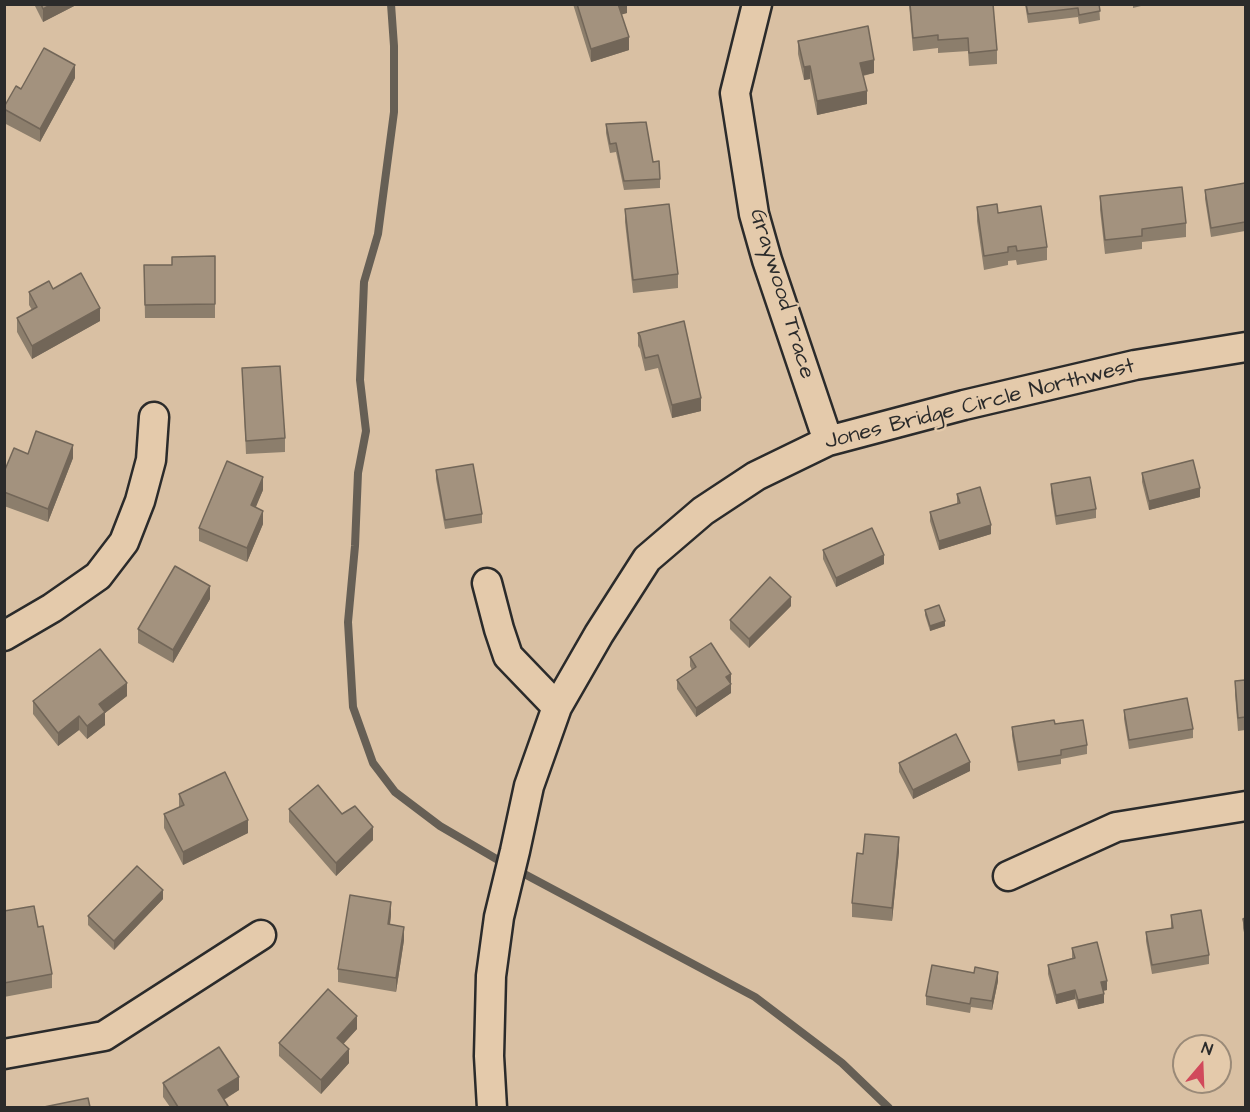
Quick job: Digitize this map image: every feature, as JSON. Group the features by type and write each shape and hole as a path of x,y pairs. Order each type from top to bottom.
{"street":[{"name":"Graywood Trace","path":"757,4 735,93 754,214 767,260 828,441"},
{"name":"Jones Bridge Circle Northwest","path":"492,1107 489,1056 490,976 499,917 516,851 529,786 557,707 599,634 647,559 703,512 756,476 828,441 964,405 1135,365 1245,347"},
{"path":"4,636 52,609 98,576 124,542 140,501 151,459 154,417"},
{"path":"487,583 508,656 557,707"},
{"path":"1008,876 1116,827 1245,806"},
{"path":"4,1054 104,1036 261,935"}],"building":[{"path":"41,4 52,4 43,9"},
{"path":"577,4 618,4 629,37 591,49"},
{"path":"910,4 993,4 997,50 969,53 968,38 938,40 938,35 913,38"},
{"path":"1026,4 1099,4 1100,11 1079,15 1078,8 1028,14"},
{"path":"868,26 874,60 860,63 867,91 817,101 810,66 804,67 798,41"},
{"path":"44,48 75,65 40,129 4,107 16,86 21,89"},
{"path":"646,122 653,162 659,161 660,179 624,181 616,143 610,144 606,124"},
{"path":"1245,183 1245,222 1211,228 1205,190"},
{"path":"1182,187 1186,223 1142,229 1142,236 1105,240 1100,196"},
{"path":"669,204 678,274 633,280 625,209"},
{"path":"997,204 998,213 1041,206 1047,247 1017,251 1016,246 1008,247 1008,252 984,256 977,207"},
{"path":"215,256 215,304 145,305 144,265 172,265 172,257"},
{"path":"81,273 100,308 32,346 17,318 37,307 29,292 49,281 53,289"},
{"path":"684,321 701,398 672,405 658,355 645,358 638,333"},
{"path":"280,366 285,438 246,441 242,368"},
{"path":"36,431 73,445 48,509 4,492 4,472 14,448 28,454"},
{"path":"1193,460 1200,488 1149,501 1142,473"},
{"path":"227,461 263,477 251,505 263,511 247,548 199,528"},
{"path":"473,464 482,514 445,520 436,470"},
{"path":"1090,477 1096,509 1056,516 1051,484"},
{"path":"980,487 991,525 939,541 930,512 960,503 957,494"},
{"path":"872,528 884,555 836,578 823,550"},
{"path":"175,566 210,586 173,650 138,629"},
{"path":"770,577 791,597 749,639 730,620"},
{"path":"939,605 945,621 930,626 925,610"},
{"path":"711,643 731,674 726,677 731,684 696,708 677,680 696,667 690,657"},
{"path":"100,649 127,683 99,704 105,712 87,726 79,716 58,733 33,701"},
{"path":"1245,680 1245,717 1238,718 1235,681"},
{"path":"1187,698 1193,729 1129,740 1124,710"},
{"path":"1054,720 1055,724 1083,720 1087,745 1061,750 1061,755 1018,762 1012,727"},
{"path":"956,734 970,762 913,790 899,763"},
{"path":"225,772 248,820 183,852 164,814 184,805 179,794"},
{"path":"318,785 342,814 355,806 373,827 336,863 289,809"},
{"path":"865,834 899,837 892,908 852,903 857,853 863,854"},
{"path":"137,866 163,890 114,941 88,916"},
{"path":"350,895 391,902 388,924 404,927 396,978 338,969"},
{"path":"34,906 38,927 43,926 52,974 4,983 4,911"},
{"path":"1201,910 1209,955 1152,965 1146,932 1173,928 1171,915"},
{"path":"1097,942 1107,981 1101,982 1104,994 1078,1000 1075,990 1056,995 1048,965 1075,958 1072,948"},
{"path":"932,965 974,973 975,967 998,972 992,1001 971,998 970,1004 926,996"},
{"path":"328,989 357,1016 337,1038 349,1049 321,1080 279,1043"},
{"path":"219,1047 239,1077 218,1090 228,1106 178,1107 163,1083"},
{"path":"88,1098 90,1107 44,1107"}],"waterway":[{"path":"391,4 394,46 394,112 378,234 364,282 360,380 366,431 358,473 355,546 348,622 353,707 373,763 395,792 440,826 505,864"},
{"path":"515,869 755,997 842,1063 889,1108"}]}
